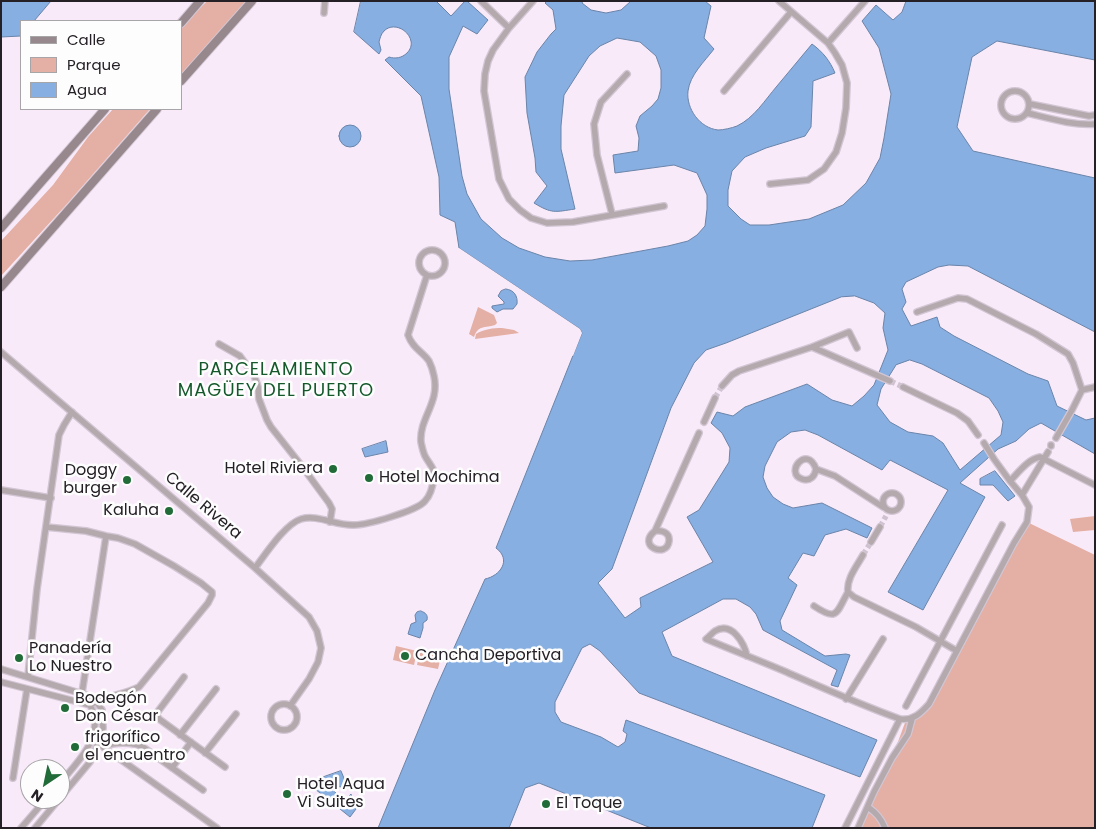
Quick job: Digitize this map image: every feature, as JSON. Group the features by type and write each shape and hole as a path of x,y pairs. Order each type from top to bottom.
{"main road":[{"path":"182,21 200,1"},
{"path":"182,80 252,1"},
{"path":"1,228 104,110"},
{"path":"1,287 156,110"}],"street":[{"path":"324,12 325,1"},
{"path":"481,1 509,28"},
{"path":"533,1 509,28 493,50 485,74 484,91 499,179 509,199 531,218 548,223 573,222 664,206"},
{"path":"770,184 808,180 824,169 836,152 842,133 846,108 847,83 842,65 835,53 828,43 779,1"},
{"path":"828,43 864,1"},
{"path":"724,91 791,12"},
{"path":"612,214 597,155 594,124 601,102 627,74"},
{"path":"1018,91 1026,95 1030,104 1027,113 1020,118 1011,118 1003,113 1001,104 1008,92 1018,91"},
{"path":"1030,104 1089,116 1095,115"},
{"path":"1027,113 1073,123 1095,124"},
{"path":"431,249 440,251 445,258 443,271 436,276 427,275 420,269 420,257 431,249"},
{"path":"255,568 284,531 301,519 313,518 354,525 375,521 420,505 432,490 434,471 425,457 421,437 425,419 434,400 436,387 429,361 410,342 408,335 427,275"},
{"path":"917,312 958,298 967,299 1036,334 1068,354 1082,390 1057,436"},
{"path":"722,386 732,374 739,371 812,347 849,332 857,348"},
{"path":"218,344 240,356 254,375 259,399 267,420 329,503 332,509 330,522"},
{"path":"812,347 889,381"},
{"name":"Calle Rivera","path":"1,352 255,568 309,617 317,631 321,648 318,662 309,679 290,706"},
{"path":"903,387 957,413 968,421 978,435"},
{"path":"1082,390 1095,387"},
{"path":"705,421 715,398"},
{"path":"28,676 59,435 72,412"},
{"path":"655,531 699,433"},
{"path":"747,656 745,648 736,634 727,628 716,630 706,639 846,699 900,719 912,719 921,712 929,704 1027,522 1029,507 985,444"},
{"path":"1022,495 1048,452"},
{"path":"1010,482 1030,461 1040,457 1095,486"},
{"path":"816,469 835,476 884,507 888,514 901,506 900,497 889,492 883,498 884,507"},
{"path":"1,490 51,498"},
{"path":"906,706 1002,525"},
{"path":"1,682 90,705 96,701 124,694 145,681 203,609 212,595 210,589 157,555 135,544 86,531 46,527"},
{"path":"871,542 880,527"},
{"path":"82,693 106,536"},
{"path":"814,606 830,615 834,615 837,612 848,592 849,580 863,555"},
{"path":"848,592 854,597 916,627 956,651"},
{"path":"846,699 883,639"},
{"path":"1,669 82,693 96,701 102,710 103,728 100,745 83,772 36,828"},
{"path":"184,677 156,714 159,719 225,768"},
{"path":"13,778 27,689"},
{"path":"180,735 216,690"},
{"path":"70,772 82,758 91,740 95,725 90,705"},
{"path":"278,705 290,706 296,712 294,726 282,731 274,727 270,719 272,711 278,705"},
{"path":"206,754 236,714"},
{"path":"845,828 900,719"},
{"path":"858,828 892,758 908,734 912,719"},
{"path":"91,740 217,828"},
{"path":"172,768 190,742"},
{"path":"100,745 134,743 143,747 203,790"},
{"path":"859,798 877,813 885,828"},
{"path":"21,828 37,809"}],"green space":[{"path":"207,1 247,1 182,73 182,27"},
{"path":"112,110 149,110 1,276 1,241 53,185 88,137"},
{"path":"478,307 494,315 497,323 478,330 474,337 469,334"},
{"path":"502,328 519,333 475,339 476,334 482,331"},
{"path":"1095,516 1095,530 1073,532 1070,519"},
{"path":"1027,522 1095,555 1095,828 858,828 892,758 906,720 921,712"},
{"name":"Cancha Deportiva","path":"396,646 417,651 414,665 393,660"},
{"name":"Cancha Deportiva","path":"420,652 441,656 438,669 417,665"}],"water":[{"path":"1,1 51,1 35,20 20,20 20,36 1,37"},
{"path":"361,1 436,1 451,16 467,1 488,20 477,34 463,26 449,57 449,89 462,176 467,194 481,219 502,238 519,248 545,257 570,261 592,260 688,241 705,226 707,195 697,173 674,165 615,173 613,155 638,151 639,138 636,126 640,116 658,99 661,88 661,70 656,56 640,42 617,38 600,46 589,56 564,95 561,149 575,209 554,211 534,203 547,186 536,172 527,113 525,77 537,52 556,29 553,10 545,3 547,1 583,1 582,3 591,10 606,13 621,10 631,1 705,1 711,6 704,38 714,49 698,69 689,85 688,98 692,111 700,122 705,126 718,130 728,129 743,123 759,108 812,44 820,50 835,73 813,81 811,127 805,136 766,148 745,157 732,171 728,190 728,206 750,225 769,225 809,219 843,205 866,183 880,158 891,94 879,48 862,21 876,5 893,20 902,12 906,1 1095,1 1095,60 997,41 972,57 957,127 973,151 1095,178 1095,332 968,266 949,265 938,267 906,282 902,289 906,302 902,309 911,326 937,317 940,327 954,336 1028,374 1048,381 1057,406 1086,420 1095,418 1095,454 1041,423 1029,429 1016,441 998,449 960,483 985,497 923,610 888,592 948,490 890,460 882,470 818,435 805,430 791,432 777,442 765,466 763,477 773,497 793,508 822,503 872,528 867,538 846,529 825,535 814,556 803,553 788,578 797,585 780,621 782,630 825,656 850,655 838,687 831,685 837,670 763,630 756,614 750,607 736,599 723,599 662,632 672,656 877,740 860,777 639,693 600,651 590,644 582,648 555,702 555,712 561,722 601,737 618,747 625,742 627,734 623,731 626,720 825,795 812,828 651,828 539,783 525,788 509,828 378,828 435,690 485,579 495,575 502,567 503,557 496,548 582,333 580,329 459,248 455,222 440,215 439,177 421,96 385,60 389,57 401,57 407,53 411,48 409,36 406,32 395,27 384,31 379,42 381,50 379,54 354,32","holes":["855,296 874,303 885,313 883,328 888,350 874,385 852,406 832,400 807,384 745,407 733,416 717,412 711,423 722,433 730,448 729,462 699,510 687,517 713,562 640,598 641,607 625,618 598,583 612,569 671,408 694,363 706,350 841,297","910,360 922,364 989,398 998,411 1003,422 1001,435 960,470 943,443 933,436 908,432 890,422 877,405 881,389 896,365"]},
{"path":"350,125 358,128 361,136 358,144 350,147 342,144 339,136 342,128"},
{"path":"506,289 515,294 517,304 513,309 503,309 497,312 492,306 504,304 498,296 501,291"},
{"path":"386,441 388,452 365,457 362,449"},
{"path":"995,471 1015,496 1008,501 993,485 980,485 980,479"},
{"path":"421,611 426,614 427,620 423,623 420,638 408,634 411,624 416,622 415,615"},
{"path":"341,771 346,783 341,787 329,785 340,798 348,797 351,794 356,809 350,817 315,789 318,779"}],"pier":[{"path":"459,248 580,329 582,333 573,356 571,355 579,333 578,330 457,249"}],"tunnel":[{"path":"890,381 903,387"},
{"path":"715,398 722,386"},
{"path":"880,527 886,516"},
{"path":"863,555 871,542"}],"place":[{"name":"Hotel Riviera","path":"333,469"},
{"name":"Hotel Mochima","path":"369,478"},
{"name":"Doggy burger","path":"127,480"},
{"name":"Kaluha","path":"169,511"},
{"name":"Cancha Deportiva","path":"405,656"},
{"name":"Panadería Lo Nuestro","path":"19,658"},
{"name":"Bodegón Don César","path":"65,708"},
{"name":"frigorífico el encuentro","path":"75,747"},
{"name":"Hotel Aqua Vi Suites","path":"287,794"},
{"name":"El Toque","path":"546,804"}],"district":[{"name":"PARCELAMIENTO MAGÜEY DEL PUERTO","path":"276,380"}]}
